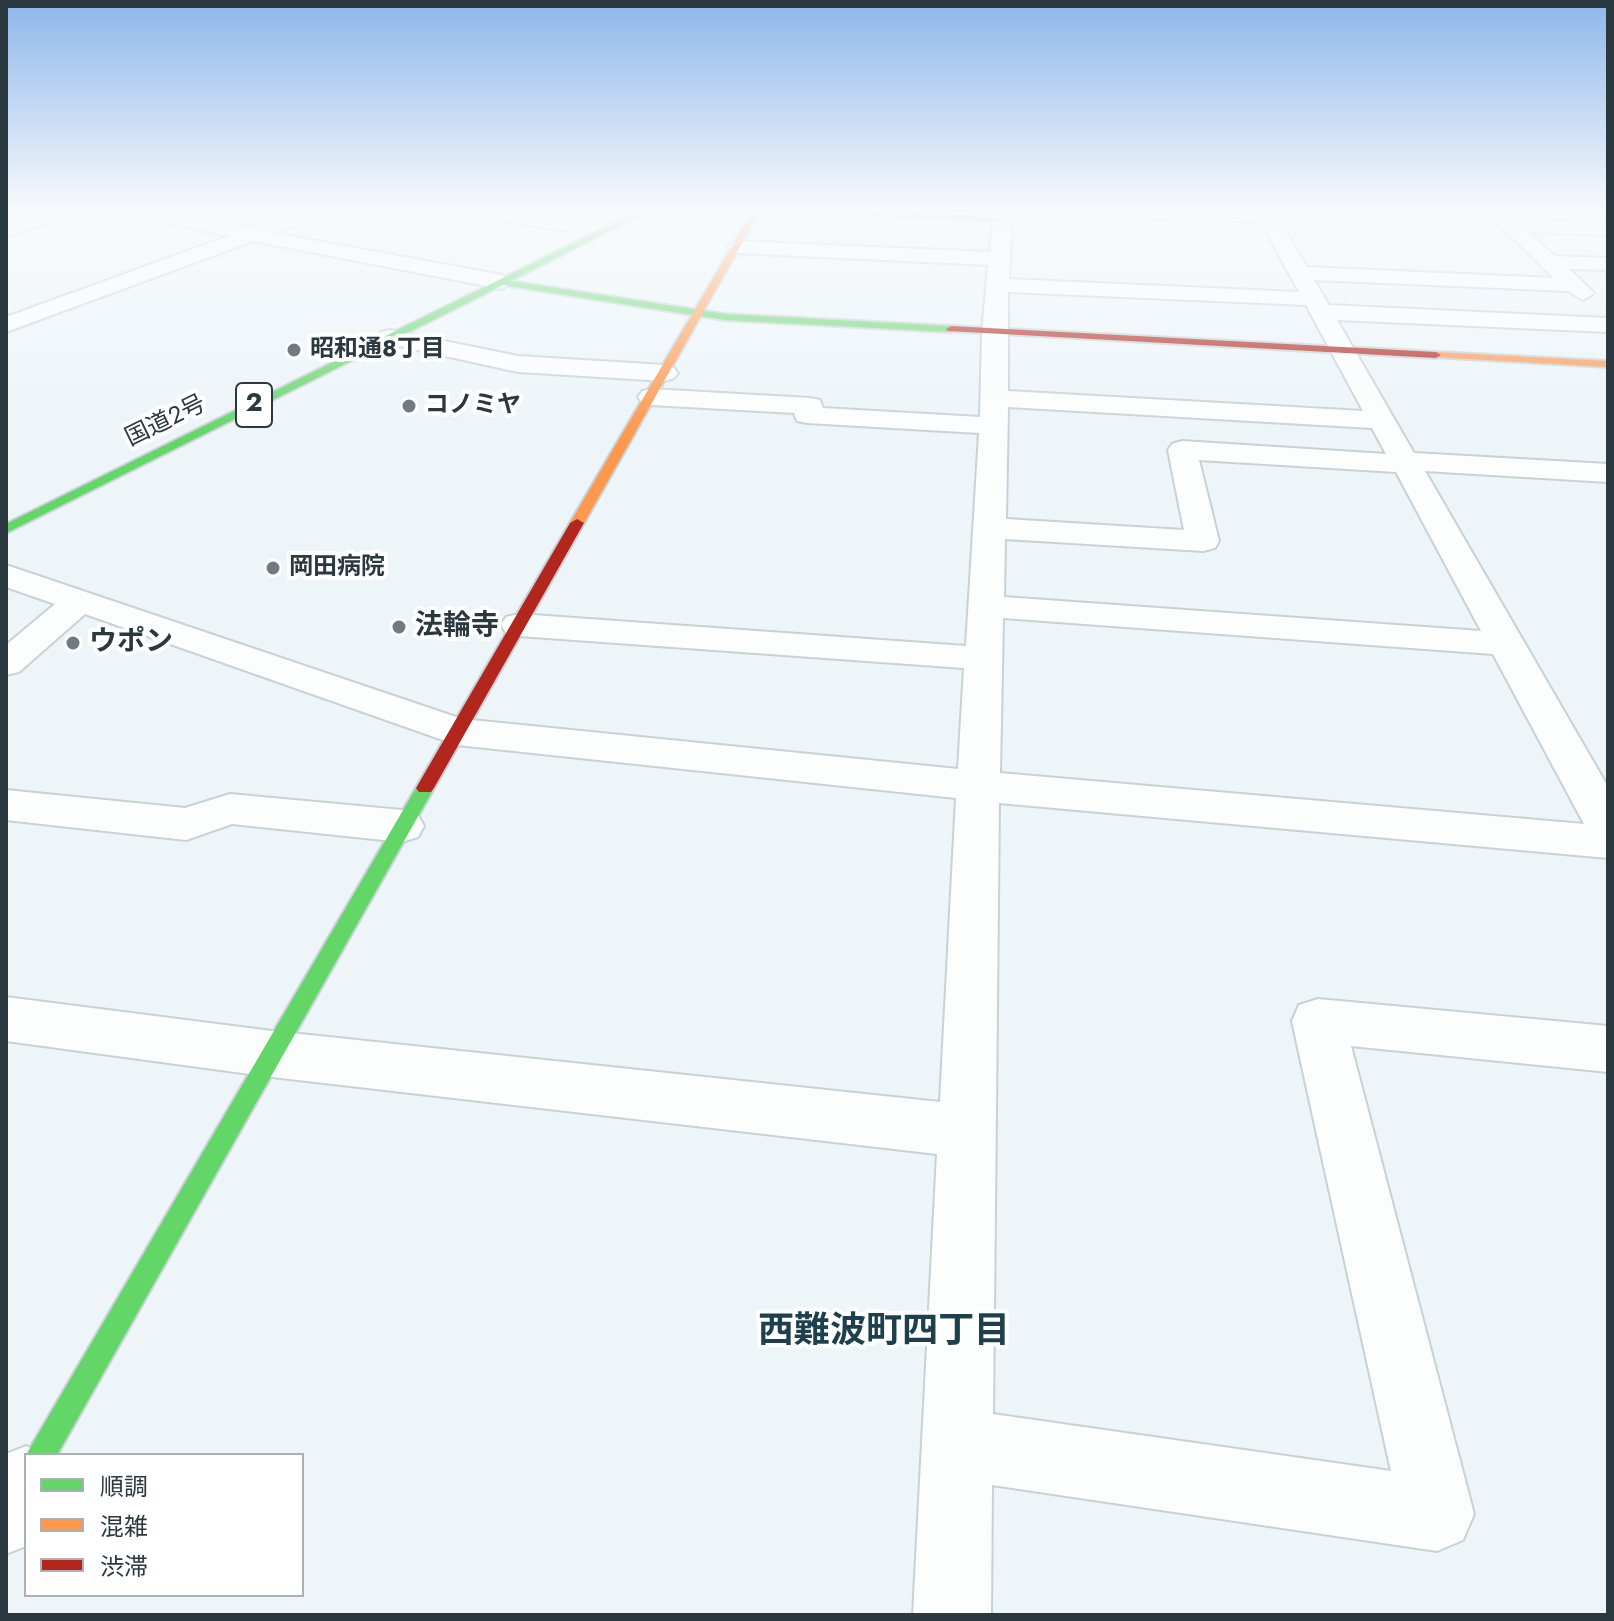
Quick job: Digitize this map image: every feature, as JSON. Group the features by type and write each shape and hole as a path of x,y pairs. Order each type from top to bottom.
{"main road":[{"path":"431,290 442,285"},
{"name":"国道2号","path":"6,529 497,285"},
{"path":"518,285 698,315 1608,364"},
{"path":"42,1453 715,285"}],"street":[{"path":"6,325 115,285"},
{"path":"952,1615 978,786 994,412 994,332 999,285"},
{"path":"1172,285 1606,315"},
{"path":"1306,285 1608,826"},
{"path":"1312,295 1573,285 1606,315"},
{"path":"390,337 518,364 665,373"},
{"path":"651,397 810,406 807,415 994,412 1383,420"},
{"path":"989,528 1203,541 1182,450 1608,473"},
{"path":"6,575 457,732 978,786 1608,842"},
{"path":"6,664 79,601"},
{"path":"986,606 1507,644"},
{"path":"519,625 983,658"},
{"path":"6,805 186,824 230,809 402,826"},
{"path":"6,1019 272,1054 967,1131"},
{"path":"957,1444 1437,1514 1318,1021 1608,1049"},
{"path":"6,1517 24,1486"}],"traffic: fast":[{"path":"6,529 496,285"},
{"path":"519,285 725,317 951,329"},
{"path":"42,1453 425,788"}],"traffic: slow":[{"path":"577,523 714,285"},
{"path":"1436,355 1608,364"}],"traffic: jam":[{"path":"951,329 1436,355"},
{"path":"425,788 577,523"}],"place":[{"name":"昭和通8丁目","path":"294,350"},
{"name":"コノミヤ","path":"409,406"},
{"name":"岡田病院","path":"273,568"},
{"name":"法輪寺","path":"399,627"},
{"name":"ウポン","path":"73,643"}],"district":[{"name":"西難波町四丁目","path":"884,1333"}]}
